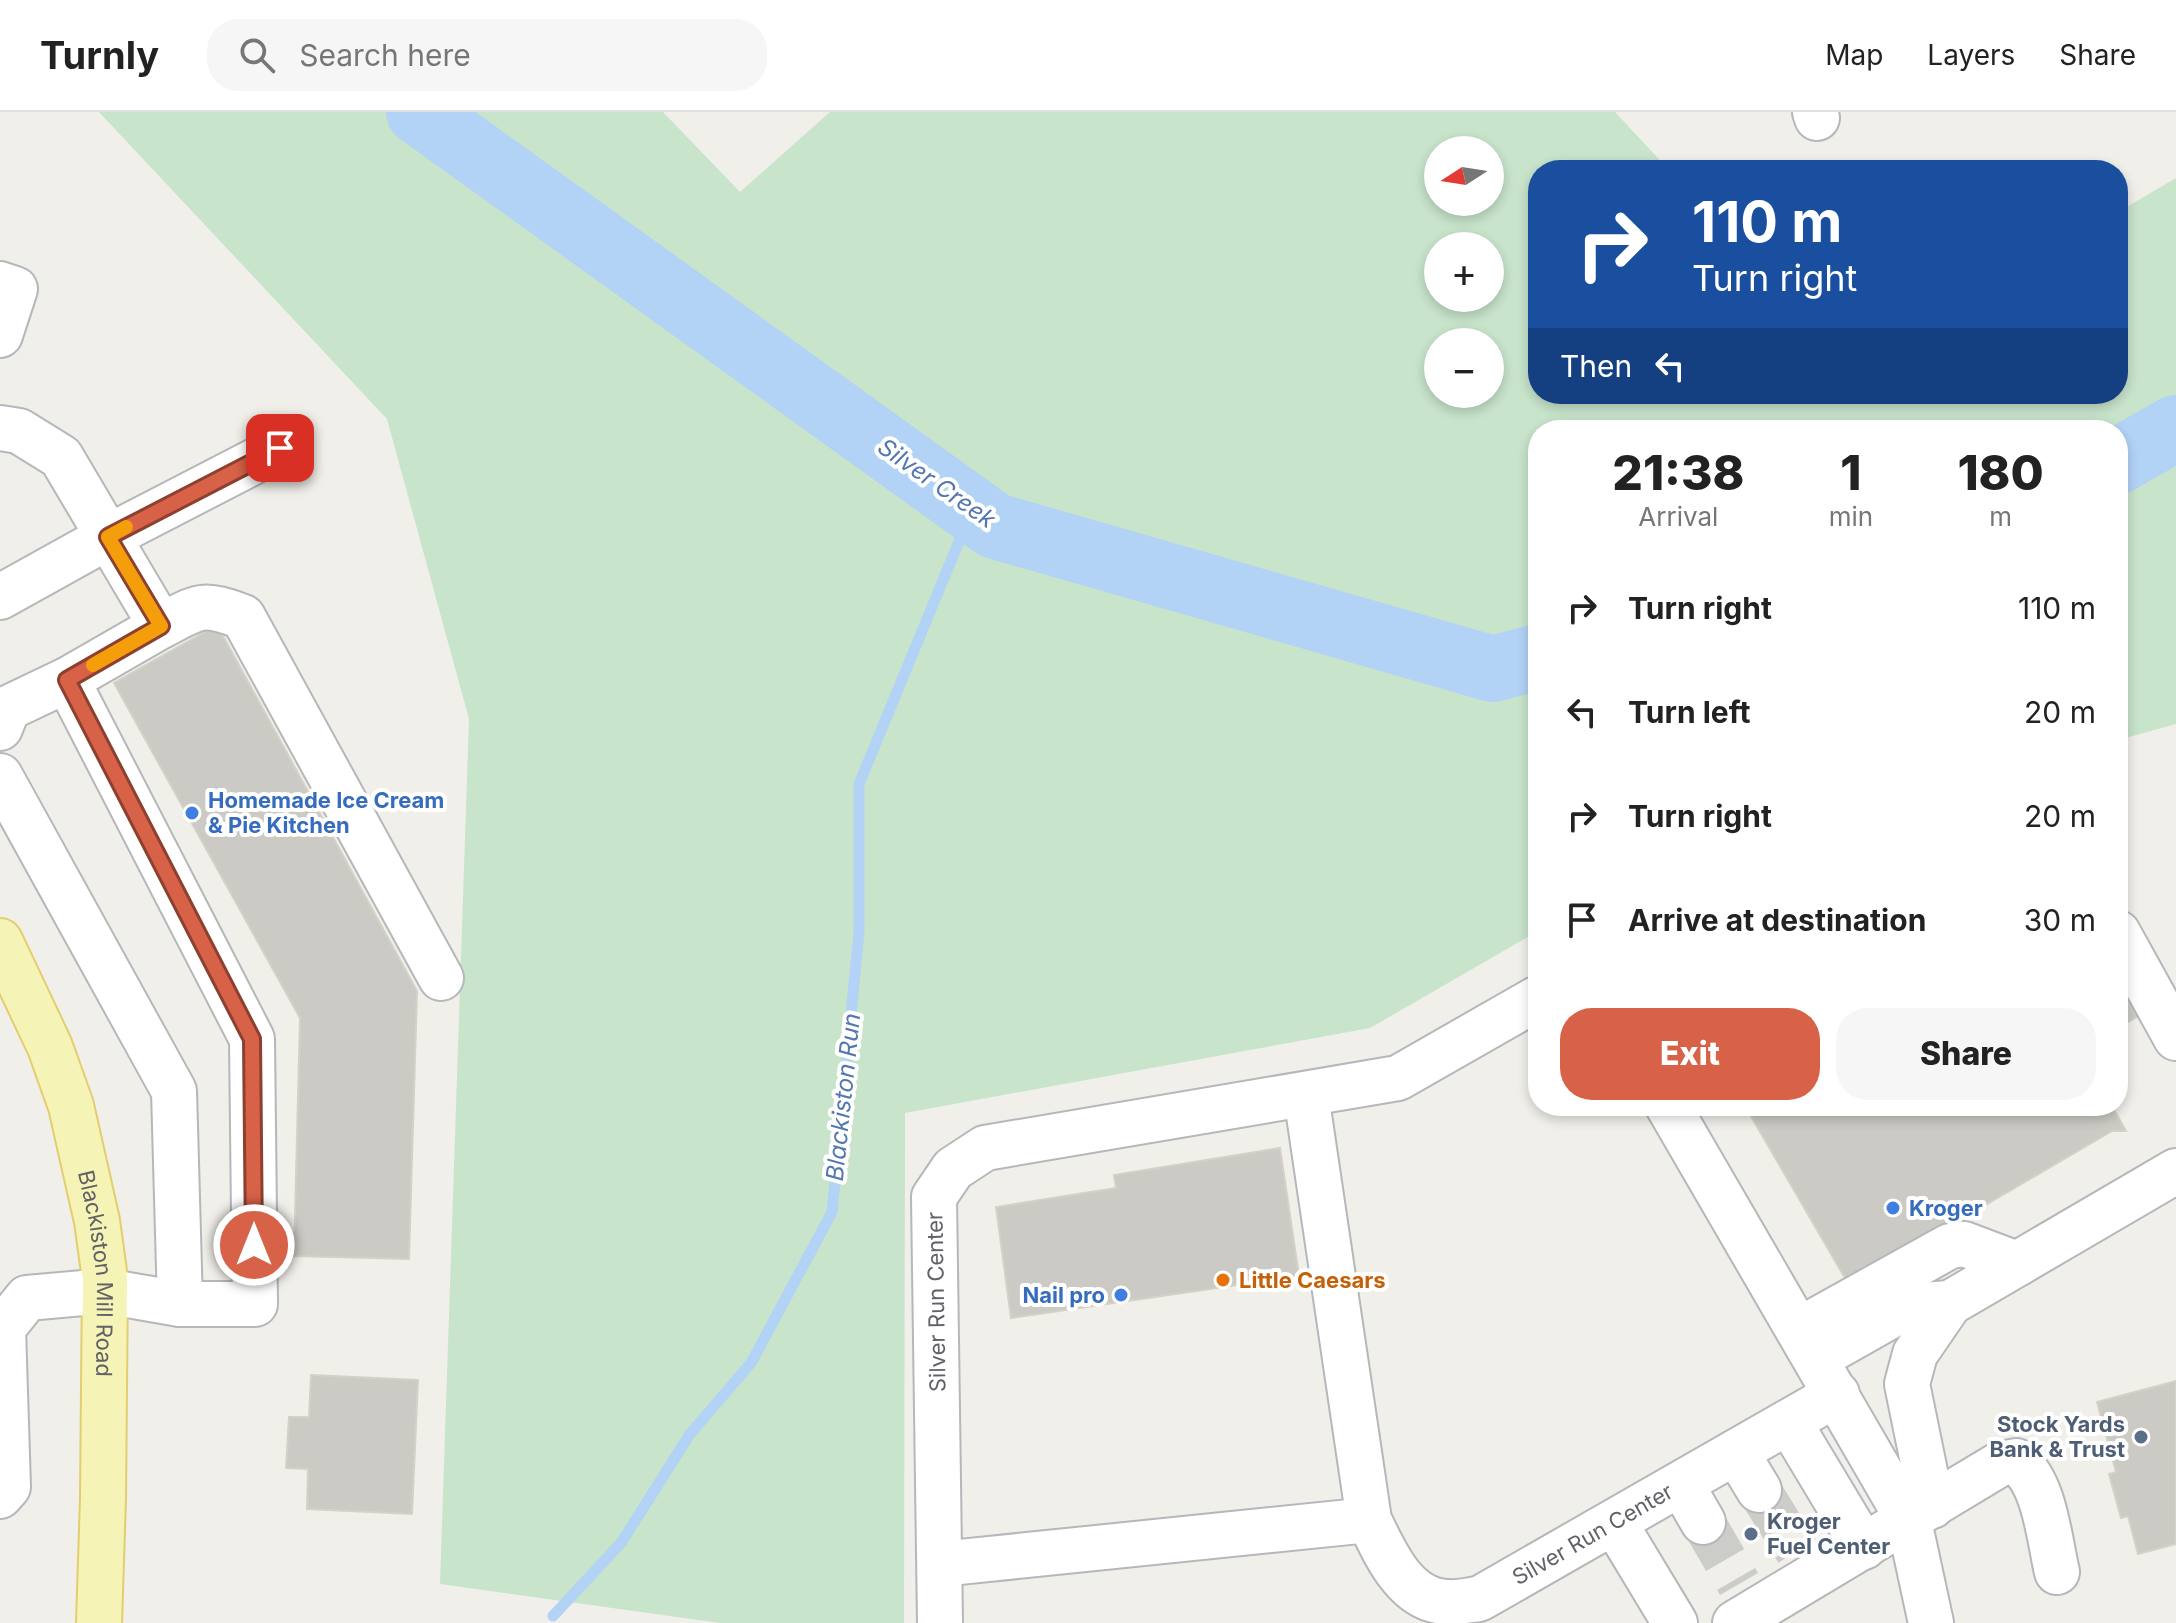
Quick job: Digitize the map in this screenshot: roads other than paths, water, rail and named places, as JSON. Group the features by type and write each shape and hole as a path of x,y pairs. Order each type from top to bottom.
{"main road":[{"name":"Blackiston Mill Road","path":"0,941 50,1047 71,1106 97,1221 105,1291 99,1623"}],"lane":[{"path":"0,284 15,289 0,335"},
{"path":"0,428 19,431 61,457 161,626"},
{"path":"0,597 280,448"},
{"path":"3,715 201,606 220,608 243,617 441,978"},
{"path":"0,1496 8,1487 2,1397 3,1328 27,1298 105,1291 180,1304 255,1304 252,1039 67,680"},
{"path":"0,776 174,1091 180,1304"},
{"path":"2128,951 2176,1038"},
{"name":"Silver Run Center","path":"940,1623 934,1197 953,1169 985,1148 1398,1078 1528,1004"},
{"name":"Silver Run Center","path":"1306,1095 1369,1520 1387,1558 1413,1590 1444,1603 1479,1599 1789,1422 1817,1361 1908,1306 1950,1303"},
{"name":"Silver Run Center","path":"1674,1116 1817,1361 1921,1513"},
{"name":"Silver Run Center","path":"1931,1623 1907,1384 1915,1354 1950,1303 2176,1171"},
{"path":"1817,1361 1950,1246 1964,1244 2017,1264"},
{"path":"1789,1422 1864,1547"},
{"path":"1736,1452 1759,1490"},
{"path":"1743,1606 1804,1565 1864,1547 2000,1464 2016,1461 2027,1469 2037,1487 2057,1572"},
{"path":"1681,1484 1703,1522"},
{"path":"940,1564 1369,1520"},
{"path":"1614,1522 1675,1623"}],"waterway":[{"name":"Silver Creek","path":"419,112 995,526 1493,669 1528,660"},
{"name":"Silver Creek","path":"2128,455 2176,428"},
{"name":"Blackiston Run","path":"553,1616 621,1543 690,1434 751,1363 832,1212 859,932 859,784 972,510"}],"tunnel":[{"path":"1759,1490 1797,1551"},
{"path":"1703,1522 1739,1584"}],"place":[{"name":"Homemade Ice Cream & Pie Kitchen","path":"192,813"},
{"name":"Kroger","path":"1893,1208"},
{"name":"Little Caesars","path":"1223,1280"},
{"name":"Nail pro","path":"1121,1295"},
{"name":"Stock Yards Bank & Trust","path":"2141,1437"},
{"name":"Kroger Fuel Center","path":"1751,1534"}]}
